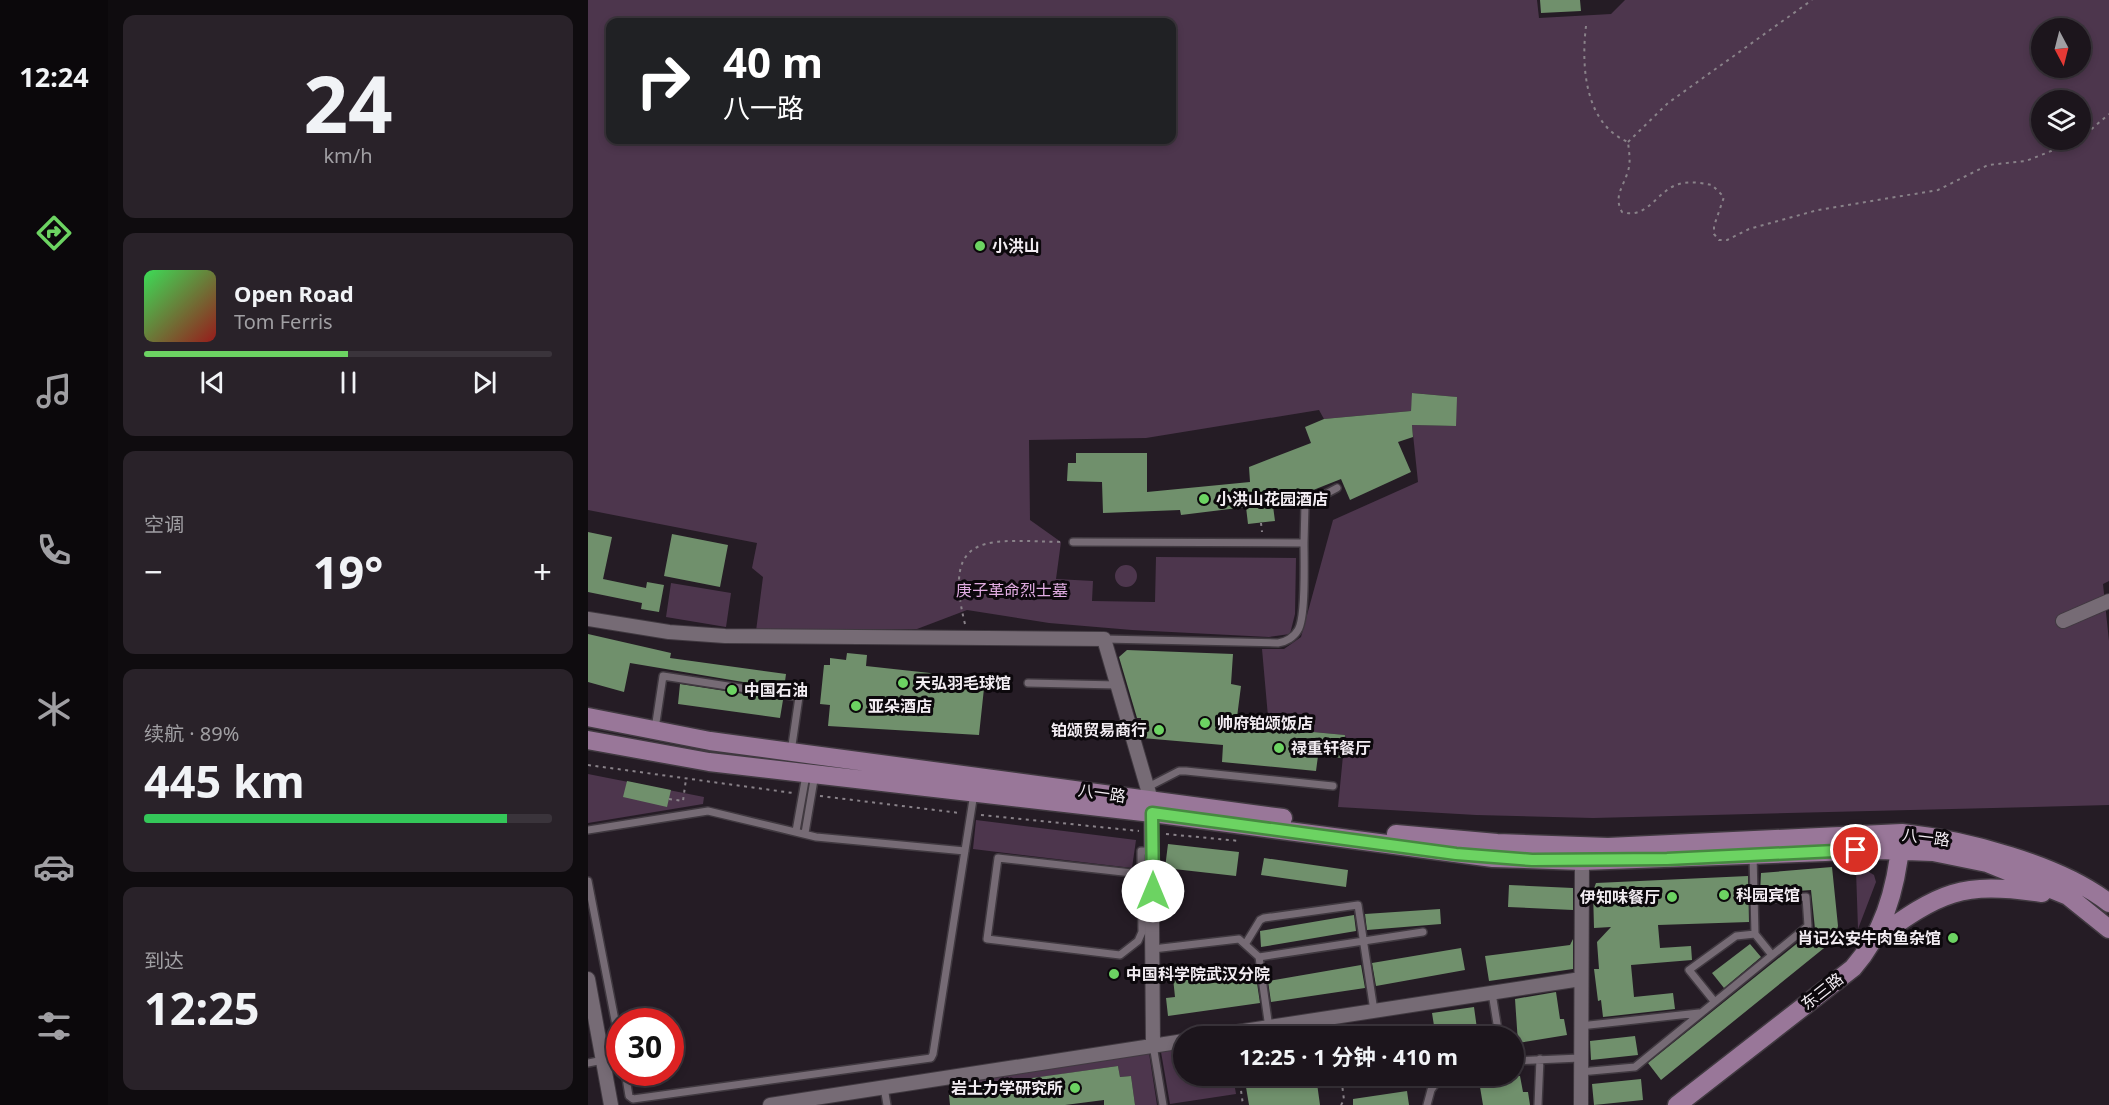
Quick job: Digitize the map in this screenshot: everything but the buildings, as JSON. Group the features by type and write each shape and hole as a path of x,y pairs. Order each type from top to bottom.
{"main road":[{"name":"八一路","path":"588,717 655,732 791,752 1414,836 1534,845 1635,846 1901,842"},
{"name":"八一路","path":"589,742 670,756 974,791 1150,800 1483,857 1582,861 1753,855 1946,839 1996,852 2054,874 2109,903"},
{"path":"1901,842 1969,858 2006,870 2068,896 2109,929"},
{"name":"东三路","path":"1677,1105 1853,968 1875,939 1887,909 1901,842"},
{"path":"1875,939 1916,910 1950,893 1996,887 2068,896"}],"street":[{"path":"2064,621 2109,601"},
{"path":"588,619 658,631 725,636 1104,639 1150,800 1153,833 1153,1046"},
{"path":"1581,1105 1582,861"},
{"path":"588,979 593,1034 603,1060 611,1105"},
{"path":"1281,1026 1581,979"},
{"path":"770,1105 1173,1043"}],"lane":[{"path":"1104,639 1278,643 1287,640 1297,633 1302,619 1305,505 1336,488"},
{"path":"1073,542 1304,543"},
{"path":"655,732 663,676 799,697 791,752"},
{"path":"1028,683 1117,686"},
{"path":"1150,800 1179,771 1333,786"},
{"path":"795,831 802,794 811,773"},
{"path":"805,833 812,795 811,773"},
{"path":"627,1086 629,1096 633,1099 931,1058 974,791"},
{"path":"588,830 708,811 805,833 965,851"},
{"path":"1141,874 998,858 987,939 1120,955 1138,941 1142,932 1142,851 1153,851"},
{"path":"1753,855 1755,934 1772,955"},
{"path":"588,881 613,1008"},
{"path":"1580,1072 1635,1067 1808,926 1806,897 1755,900"},
{"path":"1246,944 1260,920 1264,918 1358,905 1374,1011"},
{"path":"1259,957 1424,932"},
{"path":"1714,1001 1689,970 1736,936 1755,934"},
{"path":"1153,949 1235,938 1246,944 1259,957 1269,1026"},
{"path":"1492,993 1497,1026"},
{"path":"1580,1026 1699,1013"},
{"path":"1153,1046 1163,1105"},
{"path":"1524,1060 1580,1058"},
{"path":"1538,1105 1540,1059"},
{"path":"588,1063 603,1060"},
{"path":"1427,1105 1434,1086"},
{"path":"884,1087 887,1105"}],"path":[{"path":"1812,0 1668,103 1628,142 1629,171 1619,194 1618,204 1622,212 1629,214 1644,210 1678,184 1712,185 1724,197 1714,226 1714,234 1719,240 1727,240 1749,229 1818,210 1938,190 1988,165 2026,161 2053,150"},
{"path":"1586,26 1583,56 1589,92 1610,131 1628,142"},
{"path":"2091,130 2109,114"},
{"path":"969,637 957,583 960,564 967,553 978,546 992,542 1073,542"},
{"path":"588,765 802,794"},
{"path":"669,799 683,801 686,779"},
{"path":"812,795 971,814 1248,842"},
{"path":"1240,1086 1243,1105"},
{"path":"1341,1105 1344,1100 1342,1086"}],"green space":[{"name":"庚子革命烈士墓","path":"588,0 1537,0 1539,18 1611,14 1625,0 2109,0 2109,581 2103,584 2109,641 2109,805 1593,818 1476,815 1338,807 1345,735 1269,728 1262,649 1284,649 1301,637 1333,520 1418,482 1412,425 1455,426 1456,397 1413,393 1411,411 1324,419 1319,410 1146,438 1029,440 1030,520 1061,542 1056,579 1093,581 1092,601 1155,602 1156,557 1296,558 1295,614 1290,634 1269,637 1132,630 1049,623 967,610 917,629 756,631 763,577 752,568 757,543 588,510"},
{"path":"1122,565 1130,565 1137,572 1137,580 1130,587 1122,587 1115,580 1115,572"},
{"path":"671,583 731,593 726,627 666,617"},
{"path":"588,774 704,797 703,804 588,823"},
{"path":"976,820 1136,840 1132,868 973,849"},
{"path":"1861,867 1874,875 1876,882 1858,929 1856,870"},
{"path":"1173,1050 1173,1086 1235,1086 1236,1094 1170,1104 1161,1052"},
{"path":"1149,1053 1157,1105 1135,1105 1131,1076 1120,1077 1118,1066 978,1086 977,1080"}],"place":[{"name":"小洪山","path":"980,246"},
{"name":"小洪山花园酒店","path":"1204,499"},
{"name":"天弘羽毛球馆","path":"903,683"},
{"name":"中国石油","path":"732,690"},
{"name":"亚朵酒店","path":"856,706"},
{"name":"帅府铂颂饭店","path":"1205,723"},
{"name":"铂颂贸易商行","path":"1159,730"},
{"name":"禄重轩餐厅","path":"1279,748"},
{"name":"科园宾馆","path":"1724,895"},
{"name":"伊知味餐厅","path":"1672,897"},
{"name":"肖记公安牛肉鱼杂馆","path":"1953,938"},
{"name":"中国科学院武汉分院","path":"1114,974"},
{"name":"岩土力学研究所","path":"1075,1088"}],"route":[{"path":"1153,891 1152,813 1492,858 1582,861 1856,850"}]}
